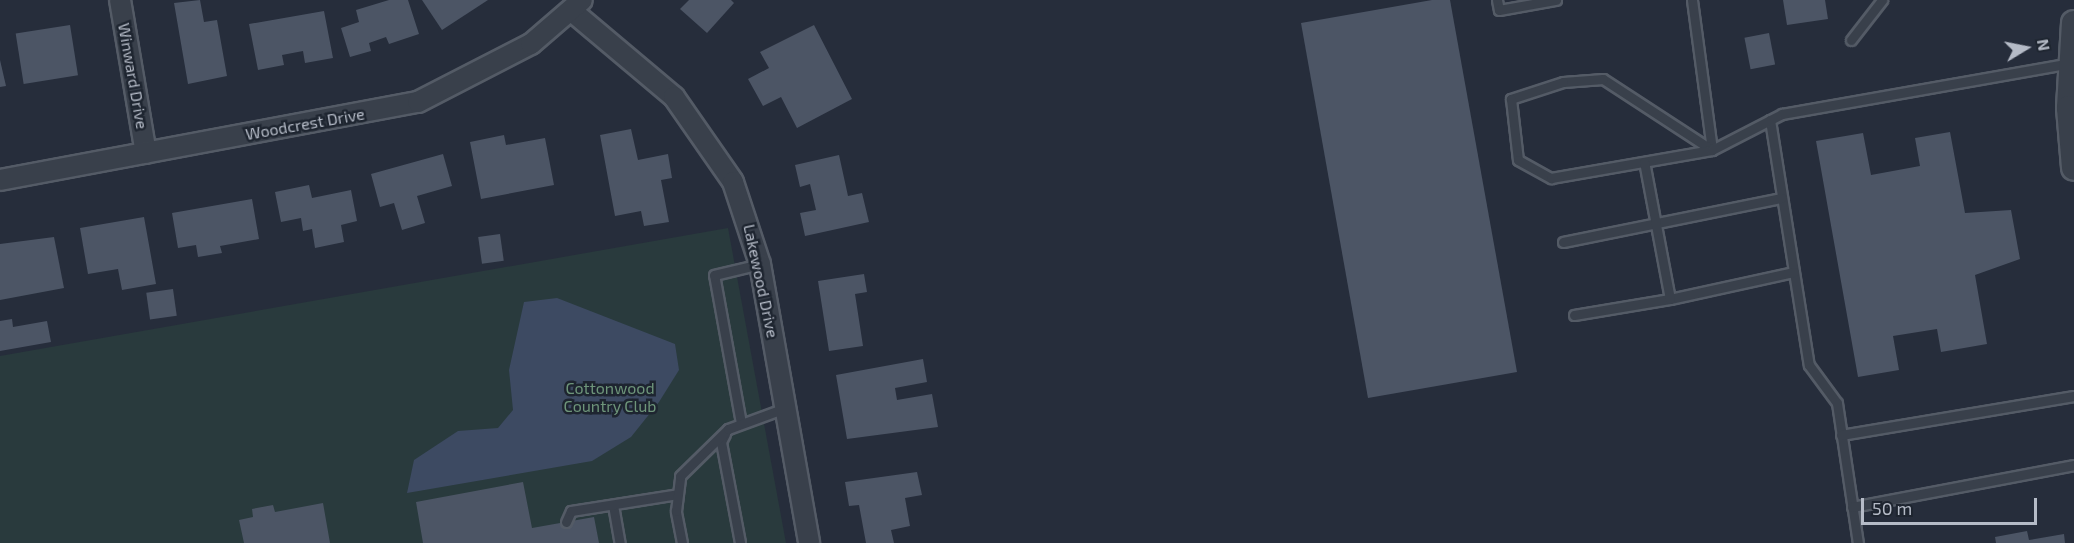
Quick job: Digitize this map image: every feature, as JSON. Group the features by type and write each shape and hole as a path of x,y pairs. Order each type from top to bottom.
{"street":[{"name":"Winward Drive","path":"120,0 146,153"},
{"name":"Woodcrest Drive","path":"0,180 418,102 490,68 578,6"},
{"name":"Lakewood Drive","path":"578,6 674,97 705,135 745,208 760,264 809,543"},
{"path":"2074,23 2070,63 2074,168"}],"lane":[{"path":"1497,0 1499,10 1556,0"},
{"path":"1692,0 1712,150"},
{"path":"1851,40 1882,0"},
{"path":"1712,150 1603,79 1563,82 1511,99 1518,160 1551,178 1712,150 1782,114 2070,63"},
{"path":"1770,120 1809,365 1837,403 1858,543"},
{"path":"1644,162 1670,299"},
{"path":"1563,242 1782,198"},
{"path":"741,423 714,275 760,264"},
{"path":"1574,315 1670,299 1794,272"},
{"path":"1841,435 2074,396"},
{"path":"682,543 678,494 680,477 728,429 785,408"},
{"path":"728,429 721,442 740,543"},
{"path":"1852,507 2074,465"},
{"path":"566,522 571,511 678,494"},
{"path":"613,505 620,543"}],"green space":[{"name":"Cottonwood Country Club","path":"728,228 786,543 0,543 0,356"}],"water":[{"path":"557,298 675,344 679,370 659,402 631,437 592,461 407,493 414,460 458,431 498,428 513,410 509,370 524,302"}],"building":[{"path":"200,0 204,22 217,20 227,76 188,84 174,3"},
{"path":"389,0 408,0 419,34 389,44 386,37 369,43 371,51 350,57 341,28 359,22 356,10"},
{"path":"422,0 488,0 442,30"},
{"path":"689,0 731,0 734,3 707,33 680,9"},
{"path":"1432,0 1450,0 1517,372 1368,398 1301,23"},
{"path":"1783,0 1825,0 1828,19 1787,25"},
{"path":"324,11 333,58 305,63 303,51 282,55 284,65 258,70 249,24"},
{"path":"70,25 78,75 24,84 16,34"},
{"path":"814,25 852,99 797,128 781,97 763,106 748,79 769,68 760,52"},
{"path":"1769,33 1775,64 1751,69 1744,38"},
{"path":"0,60 6,86 0,87"},
{"path":"631,129 638,160 668,154 672,178 661,180 669,222 644,226 641,211 615,216 600,135"},
{"path":"1950,132 1965,213 2011,210 2020,259 1975,275 1987,344 1941,352 1937,329 1893,336 1899,370 1858,377 1816,141 1863,133 1871,175 1920,166 1915,138"},
{"path":"504,135 506,145 545,138 554,185 481,199 470,142"},
{"path":"443,154 452,186 417,196 425,223 402,230 394,203 380,207 371,174"},
{"path":"839,155 848,196 862,193 869,222 805,236 800,213 816,210 810,184 800,187 795,165"},
{"path":"309,185 312,198 351,190 357,221 341,225 344,242 315,248 312,229 303,231 301,218 281,222 275,192"},
{"path":"252,199 259,239 220,246 222,253 198,257 196,245 178,248 172,213"},
{"path":"144,217 156,284 122,290 118,269 88,274 80,228"},
{"path":"500,234 504,261 482,264 478,237"},
{"path":"54,237 64,288 0,300 0,244"},
{"path":"864,274 867,292 855,294 863,346 829,351 818,281"},
{"path":"173,289 177,316 150,319 146,293"},
{"path":"12,319 13,327 47,321 51,342 0,351 0,321"},
{"path":"923,359 927,382 895,388 897,400 932,394 938,427 847,439 836,375"},
{"path":"917,472 922,495 905,498 910,526 891,530 894,543 866,543 859,505 849,506 845,482"},
{"path":"523,482 532,528 594,517 599,543 423,543 416,502"},
{"path":"323,503 330,543 244,543 239,520 253,517 252,509 273,505 275,512"},
{"path":"2027,531 2029,540 2064,534 2065,543 1996,543 1995,537"}]}
